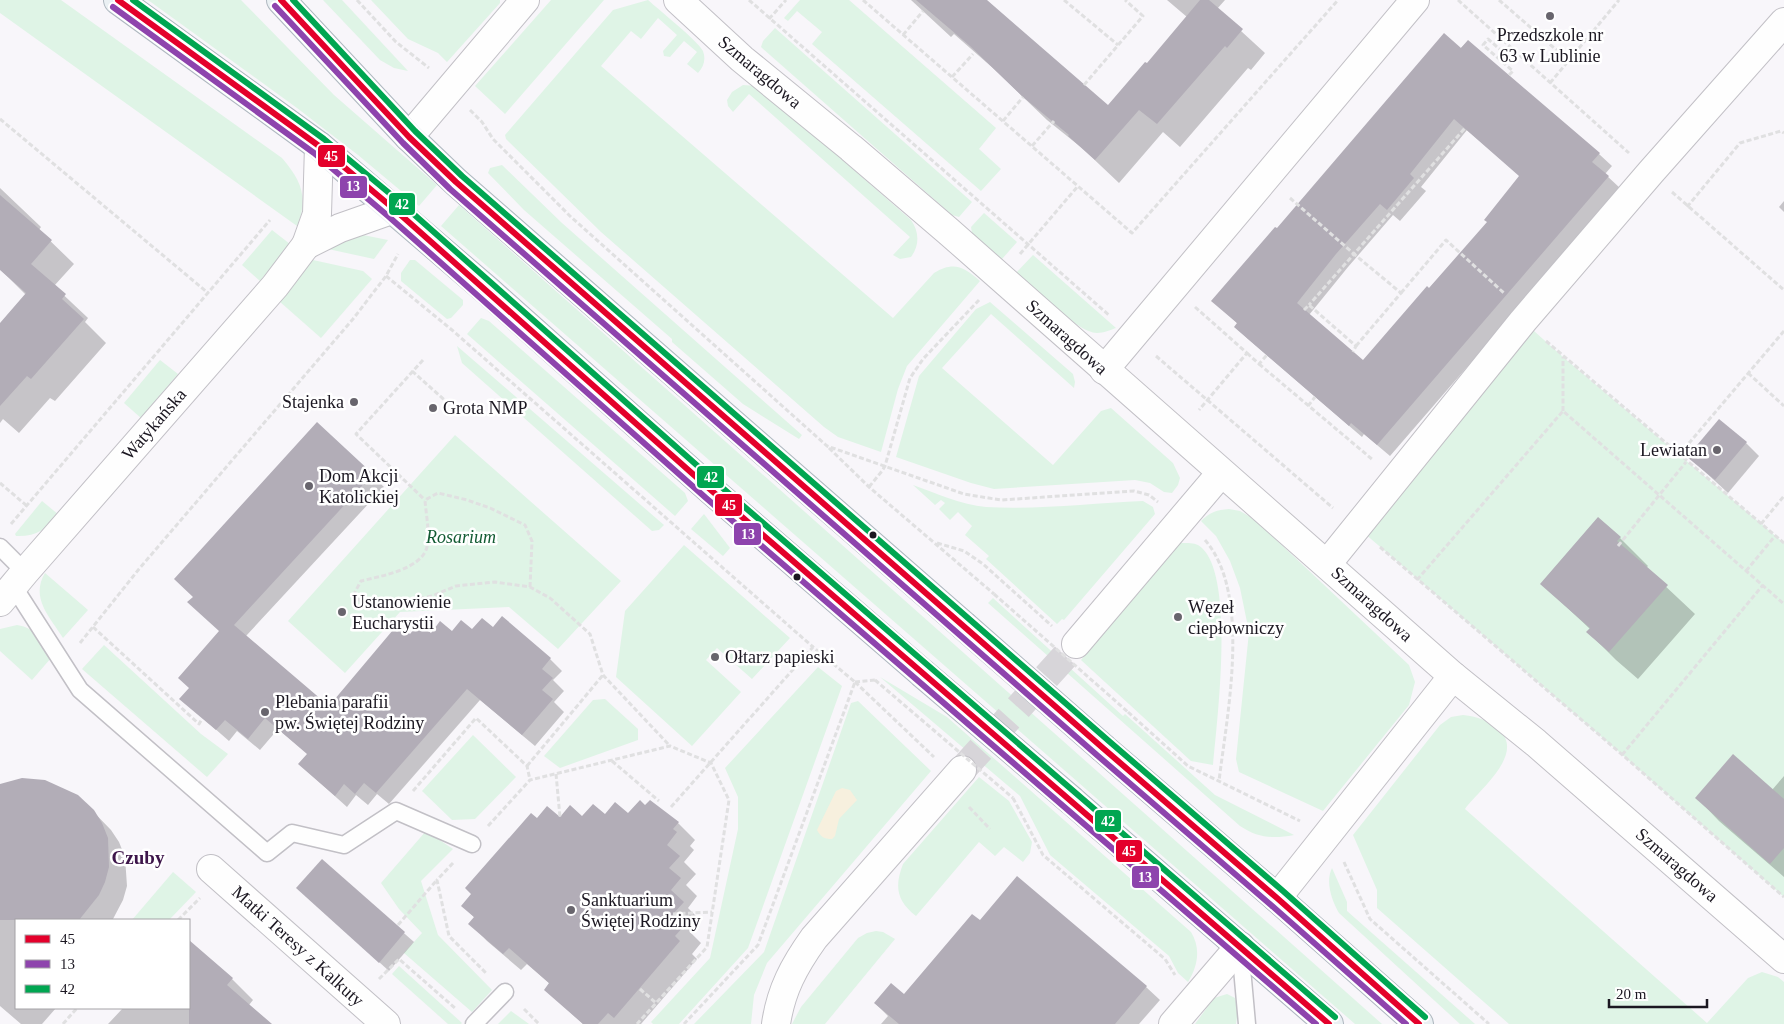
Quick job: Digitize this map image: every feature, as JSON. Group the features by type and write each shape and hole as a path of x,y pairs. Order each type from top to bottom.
{"main road":[{"path":"118,0 319,146 394,209 496,297 712,491 1329,1024"},
{"path":"281,0 408,137 471,195 1419,1024"}],"street":[{"path":"408,137 525,0"},
{"name":"Szmaragdowa","path":"678,0 742,59 851,148 1000,277 1453,676 1578,780 1784,959"},
{"path":"1104,370 1131,335 1415,0"},
{"path":"1327,564 1357,527 1517,310 1651,172 1784,22"},
{"path":"306,245 318,214 319,146"},
{"path":"306,245 340,228 394,209"},
{"name":"Watykańska","path":"13,587 275,286 306,245"},
{"path":"1068,638 1221,472"},
{"path":"1277,898 1453,676"},
{"path":"776,1024 782,994 797,963 814,938 950,765"},
{"name":"Matki Teresy z Kalkuty","path":"211,869 386,1024"},
{"path":"1173,1024 1240,946"}],"lane":[{"path":"0,547 13,587 80,690 267,853 292,833 344,844 396,811 472,844"},
{"path":"1240,946 1248,1024"},
{"path":"474,1024 505,992"}],"path":[{"path":"357,0 396,42 432,70"},
{"path":"749,0 1113,319"},
{"path":"769,18 786,0"},
{"path":"863,0 1132,233 1338,0"},
{"path":"1064,0 1118,45"},
{"path":"1084,84 1143,16 1125,0"},
{"path":"1458,0 1651,172 1687,207 1784,290"},
{"path":"1499,0 1568,60"},
{"path":"1550,83 1619,0"},
{"path":"903,35 923,11"},
{"path":"1509,75 1513,71 1483,45 1488,39 1511,59 1517,53"},
{"path":"952,77 973,54"},
{"path":"1003,121 1022,97"},
{"path":"464,103 482,122 493,139 571,218 827,446 869,487 937,543 1188,766 1302,822"},
{"path":"0,119 208,293"},
{"path":"1032,146 1054,121"},
{"path":"1687,207 1740,143 1782,132 1784,127"},
{"path":"1304,310 1464,128"},
{"path":"869,487 885,466 910,378 922,359 1000,277 1078,186"},
{"path":"1286,195 1401,293"},
{"path":"11,525 270,220"},
{"path":"1353,352 1356,346 1446,240 1564,357 1784,543"},
{"path":"63,664 146,562 353,319 386,276 402,247"},
{"path":"386,276 452,330 950,765"},
{"path":"1191,304 1375,462"},
{"path":"1309,305 1356,346"},
{"path":"1678,455 1784,331"},
{"path":"1151,352 1622,755 1784,897"},
{"path":"1207,400 1247,353"},
{"path":"1259,364 1267,355"},
{"path":"1417,580 1563,411 1564,357"},
{"path":"423,360 356,434 425,500 428,533 426,548 420,558 401,571 360,580 355,592 356,597 368,608 432,596 456,586 495,582 530,588 550,598 590,634 603,675 670,746 711,763 729,800 707,947 636,1024"},
{"path":"412,371 458,412"},
{"path":"1748,373 1784,406"},
{"path":"1308,406 1316,397"},
{"path":"1563,411 1784,604"},
{"path":"827,446 964,494 989,499 1001,500 1134,491 1149,495 1161,503"},
{"path":"1618,546 1686,462"},
{"path":"0,483 27,506"},
{"path":"425,500 438,493 467,500 490,508 525,525 532,541 530,588"},
{"path":"1760,523 1784,496"},
{"path":"1746,571 1776,537 1760,523"},
{"path":"1199,535 1212,547 1218,558 1225,576 1230,605 1232,666 1220,781"},
{"path":"937,543 964,551 983,564 1068,638"},
{"path":"1622,755 1762,585"},
{"path":"92,627 198,724 202,719"},
{"path":"671,806 813,647"},
{"path":"527,766 603,675"},
{"path":"855,682 875,680 1013,798 1043,855 1165,959 1180,983"},
{"path":"684,1024 758,945 855,682"},
{"path":"396,811 476,718 527,766 530,780"},
{"path":"398,925 530,780 670,746"},
{"path":"612,760 659,802"},
{"path":"556,774 560,817"},
{"path":"1342,858 1370,919 1489,1024"},
{"path":"437,880 449,936 540,1024"},
{"path":"179,919 202,896"},
{"path":"673,914 712,912"},
{"path":"640,989 656,1003"},
{"path":"64,1024 76,1009"}],"green space":[{"path":"0,0 61,0 282,158 294,174 303,198 301,216 297,226 0,13"},
{"path":"148,0 241,0 334,95 437,185 419,206 358,155 297,108"},
{"path":"323,0 342,0 408,71 394,68 380,60"},
{"path":"371,0 500,0 500,3 447,62 438,53 408,39"},
{"path":"551,0 604,0 505,114 475,86"},
{"path":"648,0 700,46 703,51 704,63 700,71 698,73 687,64 697,52 684,41 670,57 664,56 663,51 677,35 658,18 641,39 631,31 601,66 893,318 934,273 941,269 959,267 980,281 907,366 898,389 881,452 838,437 824,427 601,232 506,139 505,135 613,10"},
{"path":"800,0 849,0 996,128 979,149 1001,169 981,191 812,44 822,32 797,11 788,21 784,18"},
{"path":"775,28 972,202 959,217 952,215 761,47 763,41"},
{"path":"743,85 756,86 765,92 911,220 916,229 917,243 911,257 900,259 893,255 910,237 749,94 733,112 728,106 727,100 732,92"},
{"path":"502,165 562,223 802,435 799,439 743,404 672,342 672,339 524,210 488,173 490,168"},
{"path":"459,205 1382,1024 1355,1024 441,226"},
{"path":"984,213 1017,242 1002,259 972,233 971,227"},
{"path":"272,230 290,244 260,281 242,265"},
{"path":"363,235 388,240 374,259 328,249 354,236"},
{"path":"1033,255 1116,328 1100,333 1089,331 1067,318 1044,298 1016,273"},
{"path":"313,260 363,271 372,279 321,338 279,301"},
{"path":"410,260 415,260 463,300 463,305 451,318 447,319 401,281 401,273"},
{"path":"990,302 1073,374 1074,388 991,314 942,368 1053,465 1101,411 1111,408 1173,463 1180,478 1178,485 1172,493 1164,492 1150,483 1135,480 994,489 896,457 919,376 976,309"},
{"path":"481,318 489,321 685,493 688,501 675,516 467,334"},
{"path":"1523,321 1563,357 1784,543 1784,897 1618,751 1357,527"},
{"path":"457,346 664,525 659,530 652,531 462,363"},
{"path":"160,360 178,374 141,418 124,403"},
{"name":"Rosarium","path":"455,435 621,581 558,649 509,607 400,612 345,673 288,621"},
{"path":"913,485 977,506 1006,508 1045,507 1143,501 1153,507 1155,514 1064,620 1062,619 1057,624 986,559 989,556 965,535 972,526 958,512 950,520 939,509 945,503 941,500 935,505"},
{"path":"42,501 59,515 40,531 29,535 16,536 15,534"},
{"path":"1229,509 1240,511 1254,519 1409,665 1415,682 1409,705 1323,811 1239,772 1236,759 1249,632 1240,588 1230,561 1216,536 1201,521 1207,515 1214,512"},
{"path":"704,514 730,548 723,556 691,529"},
{"path":"1180,543 1195,544 1202,548 1212,564 1218,589 1221,618 1221,651 1218,716 1213,765 1191,761 1081,660"},
{"path":"684,545 790,638 752,679 717,648 706,660 741,692 692,746 616,677 625,611"},
{"path":"45,573 88,610 63,638 48,615 41,599 41,582"},
{"path":"993,598 1123,716 1125,714 1215,795 1294,835 1279,837 1259,835 1240,826 988,603"},
{"path":"17,625 34,632 51,658 32,680 0,651 0,629"},
{"path":"104,645 201,734 228,754 207,777 82,669"},
{"path":"818,667 842,686 748,948 679,1024 653,1024 651,1022 710,958 738,829 738,797 725,768"},
{"path":"880,677 947,717 1191,932 1196,944 1197,957 1194,970 1188,982 1178,973 1169,956 1050,855 1020,796"},
{"path":"605,699 638,729 638,740 560,768 544,756 593,700"},
{"path":"858,701 931,771 767,963 754,995 751,1024 694,1024 764,952 851,703"},
{"path":"1463,715 1482,720 1499,730 1506,740 1507,750 1504,761 1497,772 1465,809 1707,1023 1748,978 1762,972 1778,977 1784,982 1784,1024 1509,1024 1377,908 1377,890 1353,835 1440,725 1451,717"},
{"path":"473,735 516,777 475,819 452,820 422,791"},
{"path":"979,777 1009,801 1032,842 1030,853 1023,862 1004,847 995,856 979,842 916,916 905,905 899,893 900,872 903,864"},
{"path":"426,831 453,849 421,881 438,935 492,990 472,1012 404,953 422,933 399,909 381,883"},
{"path":"1332,868 1347,902 1347,911 1475,1024 1460,1024 1339,913 1329,885"},
{"path":"173,872 196,892 170,919 133,919"},
{"path":"876,931 883,932 895,939 825,1024 792,1024 801,1007 858,938"},
{"path":"399,966 462,1023 448,1024 392,974"},
{"path":"1227,994 1235,998 1238,1011 1236,1024 1195,1024 1214,998"},
{"path":"511,1011 529,1024 498,1024"}],"sand":[{"path":"842,788 850,790 857,800 839,819 835,836 832,839 825,838 817,830 836,791"}],"building":[{"path":"916,0 987,0 1108,105 1145,62 1147,63 1200,0 1209,0 1243,29 1227,48 1225,46 1157,124 1139,110 1095,160 1069,135 1023,97 970,46"},
{"path":"1444,33 1461,48 1468,40 1600,153 1592,162 1609,176 1377,445 1351,423 1349,426 1234,327 1237,323 1211,301 1275,227 1277,228","holes":["1454,119 1519,176 1484,220 1487,222 1429,288 1427,286 1363,360 1297,303 1336,254 1380,204 1387,210 1414,178 1410,174"]},
{"path":"0,195 52,240 31,264 66,294 62,299 84,319 31,379 27,376 0,406 0,323 26,293 0,270"},
{"name":"Lewiatan","path":"1719,419 1747,442 1715,480 1687,457"},
{"name":"Plebania parafii pw. Świętej Rodziny","path":"317,422 373,474 234,625 329,706 398,624 410,634 419,623 431,633 440,621 452,631 461,620 472,629 482,618 493,627 502,616 551,658 542,669 553,678 542,690 553,699 522,735 467,689 376,793 364,783 355,794 344,784 335,796 298,764 307,754 265,718 248,739 225,720 216,730 179,699 189,688 178,678 219,631 187,602 193,597 174,579"},
{"path":"1598,517 1621,537 1617,541 1668,585 1609,652 1586,632 1590,628 1540,584"},
{"path":"1733,754 1784,799 1784,848 1770,864 1695,798"},
{"path":"22,778 45,780 78,795 94,810 102,823 108,838 109,867 99,895 80,919 0,920 0,784"},
{"name":"Sanktuarium Świętej Rodziny","path":"640,800 645,805 650,800 679,822 673,829 677,832 667,845 680,856 669,868 681,878 671,890 684,902 673,914 685,925 675,936 680,941 614,1018 608,1013 598,1024 583,1024 544,990 549,983 509,948 503,954 468,924 474,917 461,906 471,894 465,888 531,813 537,818 547,806 560,817 570,805 582,816 593,804 605,814 615,802 628,813"},
{"path":"322,859 405,932 379,963 296,888"},
{"path":"1017,876 1147,986 1115,1024 899,1024 874,1003 891,983 904,994 972,914 980,920"},
{"path":"190,941 233,978 227,985 272,1024 189,1024"}],"tunnel":[{"path":"962,770 1076,644"}],"transit line":[{"name":"45","path":"118,0 319,146 394,209 712,491 1329,1024"},
{"name":"42","path":"133,0 324,139 400,202 718,484 1335,1017"},
{"name":"45","path":"281,0 409,137 456,182 1419,1024"},
{"name":"42","path":"293,0 415,131 462,176 1425,1017"},
{"name":"13","path":"275,6 403,143 450,189 1406,1024"},
{"name":"13","path":"113,7 314,153 388,216 706,498 1316,1024"}],"place":[{"name":"Przedszkole nr 63 w Lublinie","path":"1550,16"},
{"name":"Stajenka","path":"354,402"},
{"name":"Grota NMP","path":"433,408"},
{"name":"Lewiatan","path":"1717,450"},
{"name":"Dom Akcji Katolickiej","path":"309,486"},
{"name":"Ustanowienie Eucharystii","path":"342,612"},
{"name":"Węzeł ciepłowniczy","path":"1178,617"},
{"name":"Ołtarz papieski","path":"715,657"},
{"name":"Plebania parafii pw. Świętej Rodziny","path":"265,712"},
{"name":"Sanktuarium Świętej Rodziny","path":"571,910"}],"district":[{"name":"Czuby","path":"138,857"}]}
